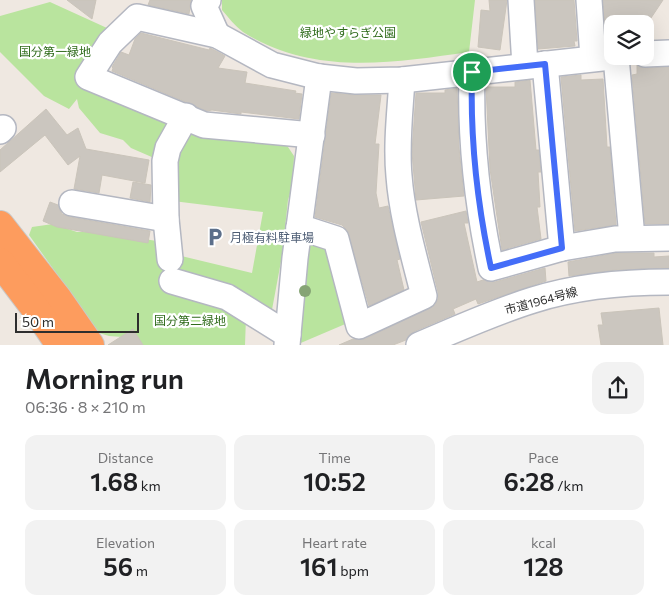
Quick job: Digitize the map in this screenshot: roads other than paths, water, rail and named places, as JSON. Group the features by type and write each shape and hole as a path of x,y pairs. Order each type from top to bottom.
{"highway":[{"path":"0,225 58,299 90,345"},
{"path":"0,262 60,345"}],"street":[{"path":"208,0 204,6 216,35"},
{"path":"521,0 535,65 562,248"},
{"path":"589,0 604,41"},
{"path":"312,135 204,124 88,77 110,43 137,17 216,35 272,65 319,77 356,81 402,80 604,58"},
{"path":"654,54 669,53"},
{"path":"611,65 632,238"},
{"path":"472,72 471,119 476,189 491,268 562,248 632,238 669,238"},
{"path":"186,116 168,148 165,161 166,219 171,270 227,297 287,340 299,227 319,77"},
{"path":"299,227 336,239 358,326 424,296 402,204 399,175 398,137 402,80"},
{"path":"72,203 166,219"},
{"name":"市道1964号線","path":"419,345 503,310 535,299 576,290 625,283 669,282"}],"place":[{"name":"月極有料駐車場","path":"215,237"}],"park label":[{"name":"緑地やすらぎ公園","path":"348,32"},
{"name":"国分第一緑地","path":"55,51"},
{"name":"国分第二緑地","path":"190,320"}]}
